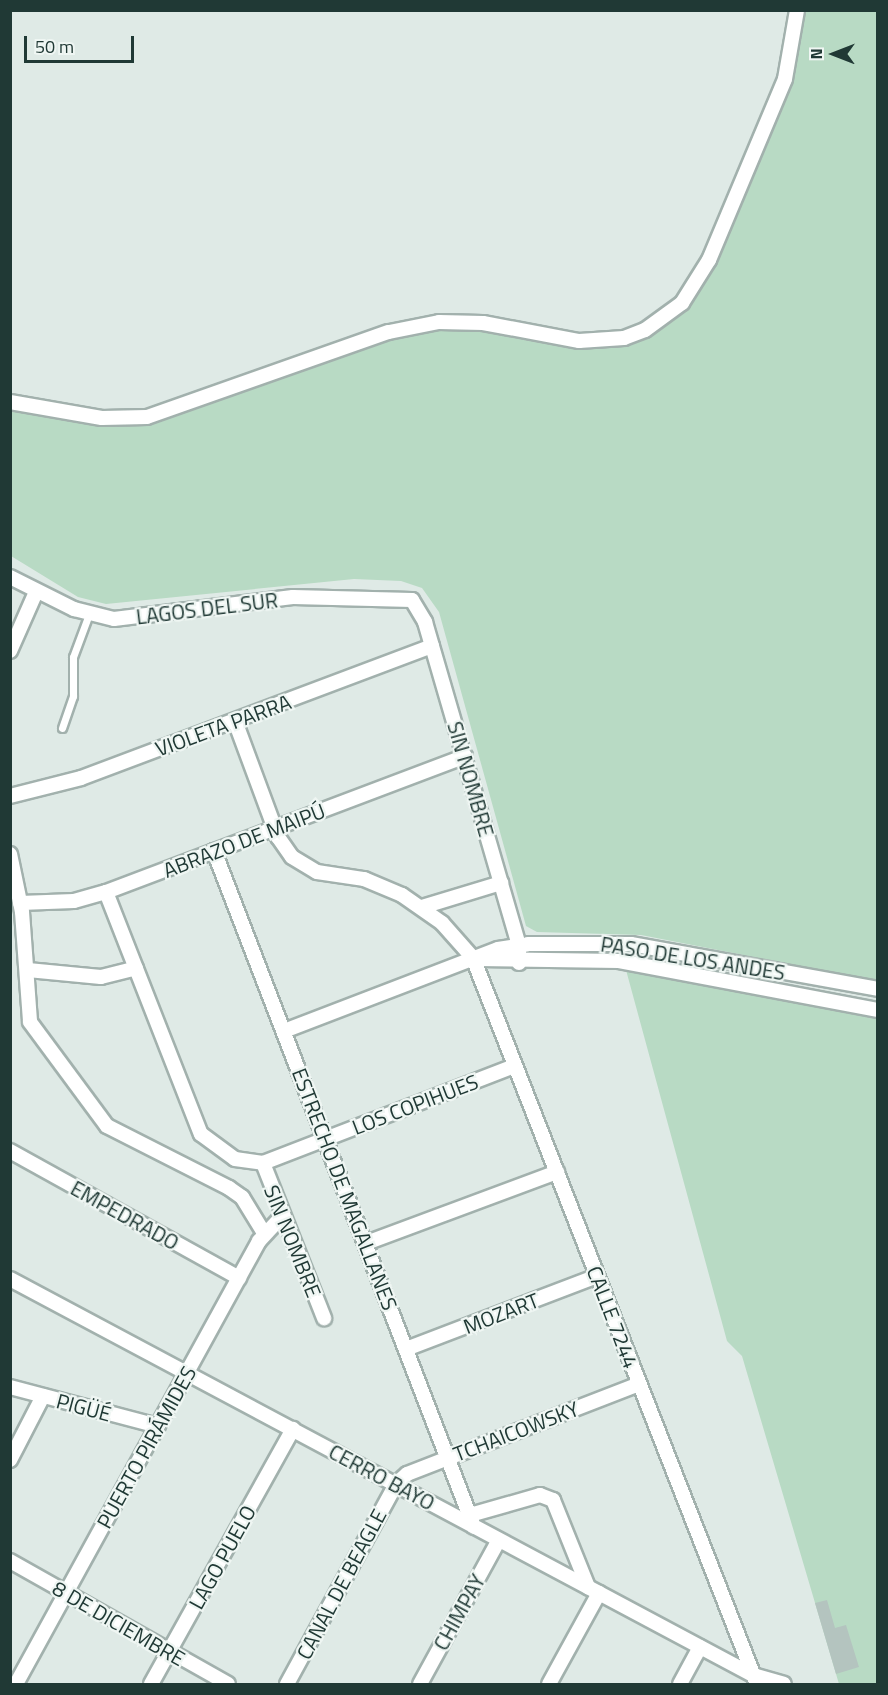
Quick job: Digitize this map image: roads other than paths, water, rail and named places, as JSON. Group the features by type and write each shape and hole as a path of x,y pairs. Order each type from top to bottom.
{"street":[{"path":"10,402 102,418 147,417 389,332 439,322 483,323 579,341 624,338 645,330 682,303 709,260 786,79 797,10"},
{"name":"LAGOS DEL SUR","path":"10,577 36,592 89,614 137,619 292,597 411,600"},
{"path":"10,651 36,592"},
{"name":"SIN NOMBRE","path":"411,600 422,613 465,756 519,945 519,963"},
{"name":"VIOLETA PARRA","path":"10,796 81,778 432,646"},
{"path":"235,721 274,828 303,866 382,885 422,908 473,958"},
{"name":"ABRAZO DE MAIPÚ","path":"20,903 74,901 106,892 465,756"},
{"name":"ESTRECHO DE MAGALLANES","path":"214,851 472,1521"},
{"path":"10,854 20,903 28,970 26,1014 106,1125 229,1188 242,1197 264,1233"},
{"path":"422,908 501,883"},
{"name":"SIN NOMBRE","path":"106,892 201,1134 218,1151 247,1163"},
{"name":"PASO DE LOS ANDES","path":"284,1031 473,958 519,945 615,942 878,989"},
{"name":"PASO DE LOS ANDES","path":"473,958 519,963 620,961 878,1010"},
{"name":"CALLE 7244","path":"473,958 755,1680"},
{"path":"28,970 101,977 136,968"},
{"name":"LOS COPIHUES","path":"247,1163 262,1163 515,1066"},
{"name":"EMPEDRADO","path":"10,1151 239,1278"},
{"name":"SIN NOMBRE","path":"262,1163 324,1318"},
{"path":"366,1243 556,1172"},
{"name":"PUERTO PIRÁMIDES","path":"16,1684 264,1233 282,1216"},
{"name":"MOZART","path":"406,1349 597,1276"},
{"name":"CERRO BAYO","path":"10,1279 396,1485 472,1521 499,1540 700,1647 755,1680 784,1684"},
{"name":"TCHAICOWSKY","path":"396,1485 407,1474 639,1384"},
{"name":"PIGÜÉ","path":"10,1387 158,1426"},
{"path":"10,1460 43,1396"},
{"name":"LAGO PUELO","path":"151,1684 292,1430"},
{"name":"CANAL DE BEAGLE","path":"287,1684 396,1485"},
{"path":"472,1521 540,1495 553,1500 593,1590 549,1684"},
{"name":"CHIMPAY","path":"420,1684 499,1540"},
{"name":"8 DE DICIEMBRE","path":"10,1562 228,1684"},
{"path":"680,1684 700,1647"}],"lane":[{"path":"62,728 73,696 73,657 89,614"}]}
